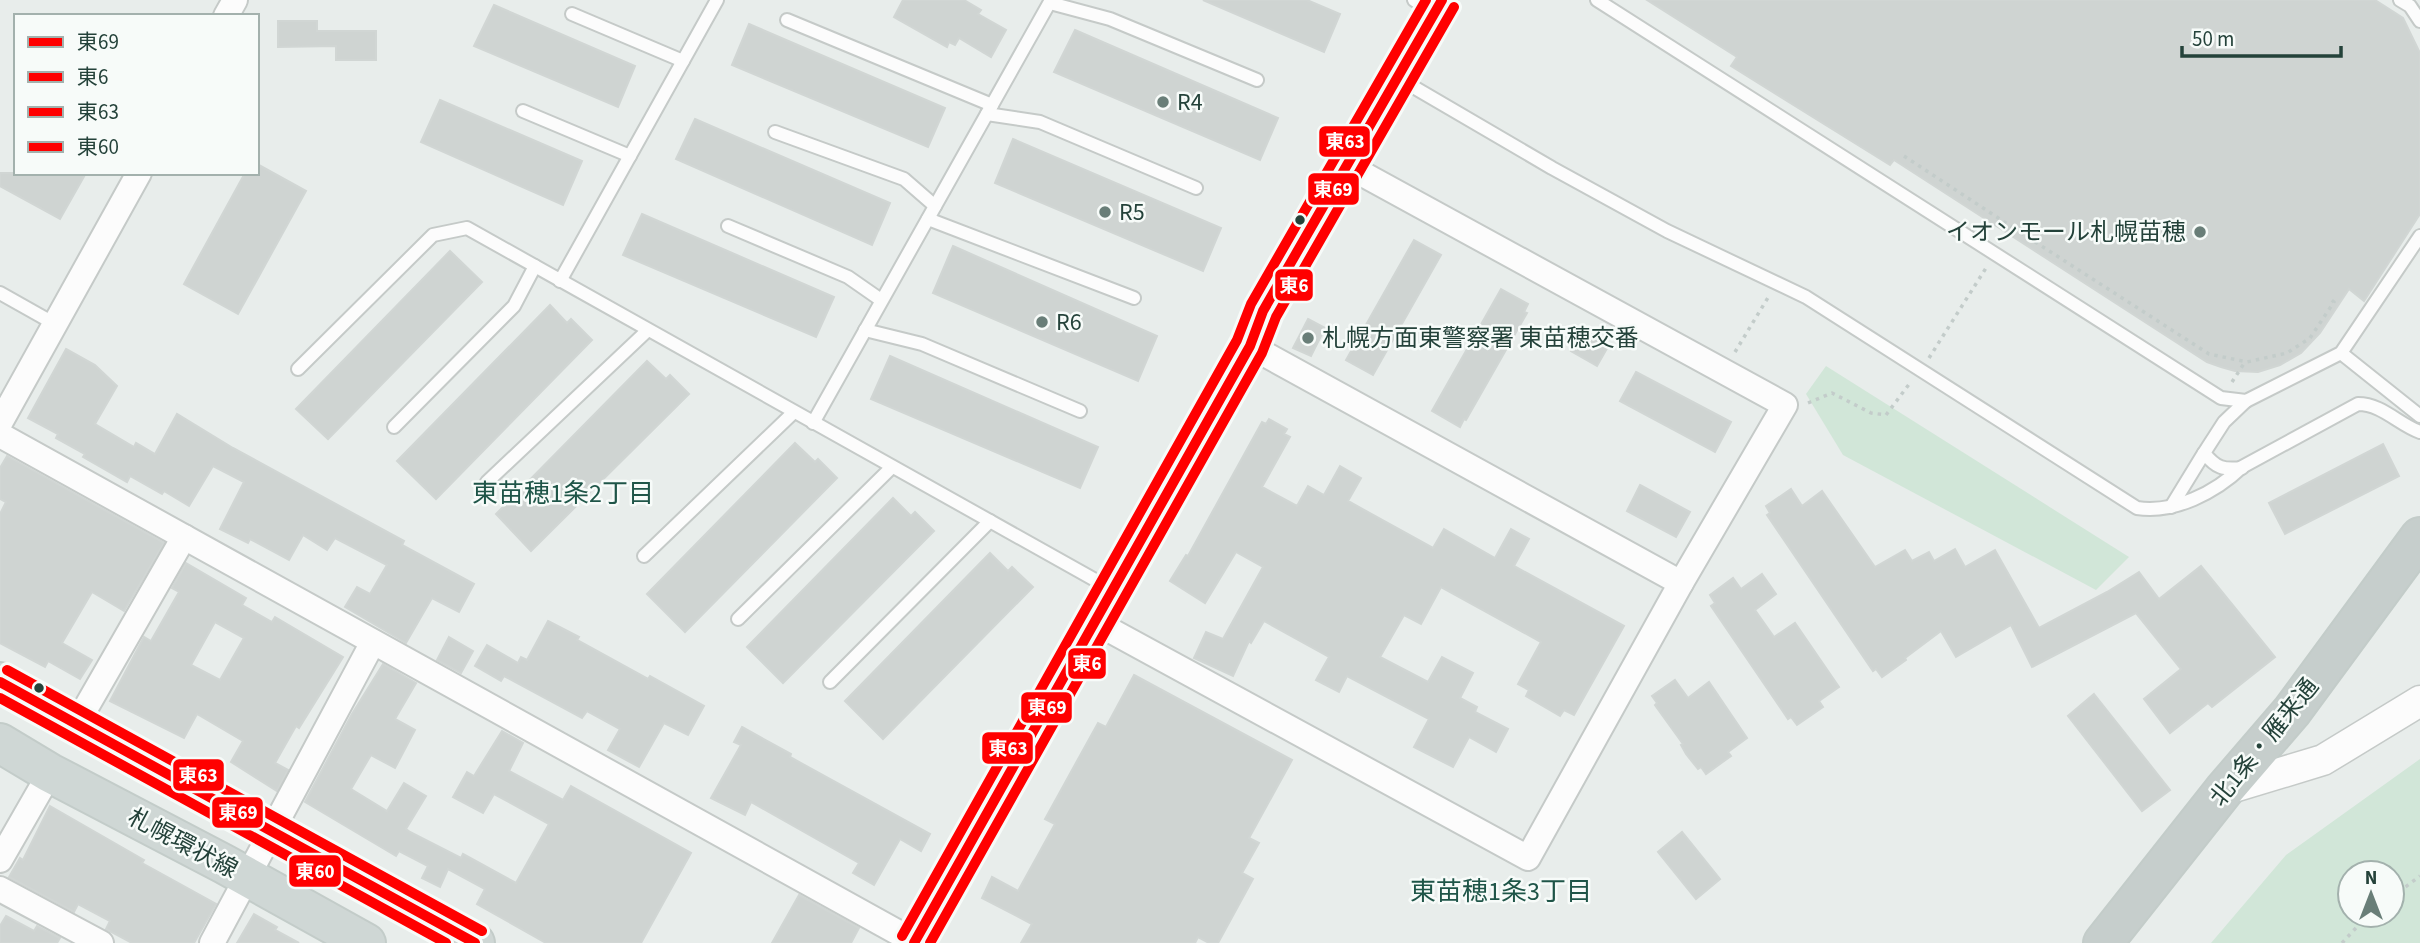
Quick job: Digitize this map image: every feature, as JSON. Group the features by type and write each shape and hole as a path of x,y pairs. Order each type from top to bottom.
{"highway":[{"name":"北1条・雁来通","path":"2103,943 2224,790 2292,711 2420,537"}],"main road":[{"path":"0,682 475,943"},
{"name":"札幌環状線","path":"0,743 50,773 224,864 362,942"}],"street":[{"path":"0,435 915,942 1250,346 1263,311 1398,78 1430,4"},
{"path":"1095,622 1528,858 1681,583 1785,405 1348,166"},
{"path":"0,423 138,175"},
{"path":"1250,346 1681,583"},
{"path":"76,725 184,537"},
{"path":"212,943 373,642"},
{"path":"2224,790 2323,760 2420,701"},
{"path":"0,860 50,773"},
{"path":"0,889 101,943"}],"lane":[{"path":"560,281 717,0"},
{"path":"1597,0 2221,398 2246,401"},
{"path":"2400,0 2410,6 2420,21"},
{"path":"813,423 1051,1 1110,19 1257,80"},
{"path":"572,14 683,61"},
{"path":"787,20 990,109 1040,122 1196,188"},
{"path":"1398,78 1667,232 1806,297 2137,508 2160,510 2171,507 2228,481 2242,467 2358,404 2369,404 2383,410 2406,427 2420,432"},
{"path":"523,111 630,156"},
{"path":"775,132 904,179 935,206"},
{"path":"928,219 1134,298"},
{"path":"728,226 848,277 881,300"},
{"path":"298,369 433,235 467,228 1113,590"},
{"path":"2171,507 2224,422 2246,401 2341,353 2420,236"},
{"path":"394,427 514,306 535,266"},
{"path":"0,293 55,324"},
{"path":"487,482 648,330"},
{"path":"865,330 922,344 1080,411"},
{"path":"2341,353 2420,416"},
{"path":"644,556 794,412"},
{"path":"2204,453 2215,466 2226,469 2242,467"},
{"path":"738,619 892,467"},
{"path":"830,682 989,522"}],"path":[{"path":"1904,156 2209,354 2245,362 2287,353 2310,338 2334,302 2329,298"},
{"path":"2001,245 2012,227"},
{"path":"1928,360 1989,262"},
{"path":"1729,361 1778,282"},
{"path":"2228,386 2245,362"},
{"path":"1796,408 1832,393 1871,413 1886,415 1907,388"},
{"path":"2342,943 2355,929"}],"green space":[{"path":"1826,366 2129,557 2096,590 1843,455 1806,394"},
{"path":"2420,759 2420,943 2211,943 2286,855"}],"building":[{"path":"903,0 964,0 981,10 978,14 1006,30 991,57 959,38 955,45 949,42 947,47 894,17"},
{"path":"1203,0 1307,0 1340,14 1324,52"},
{"name":"イオンモール札幌苗穂","path":"1647,0 2375,0 2403,18 2420,53 2420,214 2364,301 2349,289 2320,333 2301,353 2280,365 2258,372 2235,371 2207,362 1894,160 1890,165 1731,66 1737,57"},
{"path":"494,5 635,66 618,107 474,46"},
{"path":"278,21 317,21 317,31 376,31 376,60 336,60 336,46 278,47"},
{"path":"749,24 945,108 928,147 732,65"},
{"name":"R4","path":"1075,30 1278,118 1260,160 1054,72"},
{"path":"440,100 582,161 563,205 421,142"},
{"path":"695,119 890,203 872,245 676,159"},
{"name":"R5","path":"1013,139 1221,228 1203,271 995,183"},
{"path":"259,165 306,191 238,314 184,284 244,175 259,175"},
{"path":"0,173 85,175 60,219 0,186"},
{"path":"642,214 834,297 816,337 623,255"},
{"path":"1414,240 1441,255 1373,375 1346,360"},
{"name":"R6","path":"953,246 1157,336 1138,381 933,293"},
{"path":"450,251 482,282 328,439 296,409"},
{"path":"1501,289 1528,304 1524,312 1527,313 1460,427 1432,411"},
{"path":"550,305 567,323 571,319 592,340 436,499 397,461"},
{"path":"1308,319 1325,328 1311,356 1293,348"},
{"path":"1582,331 1609,345 1597,366 1571,351"},
{"path":"66,349 95,365 117,386 95,424 134,447 136,443 155,454 177,414 233,448 404,541 402,545 474,584 459,612 432,598 406,643 345,607 357,587 370,594 387,565 335,538 327,550 303,535 289,560 250,539 248,543 220,529 244,482 213,466 189,506 130,476 127,482 83,457 85,454 56,438 58,434 28,418"},
{"path":"890,356 1098,447 1080,488 871,399"},
{"path":"647,361 666,379 670,375 689,394 531,551 496,514"},
{"path":"1636,372 1731,422 1715,452 1620,401"},
{"path":"1269,419 1287,429 1284,434 1290,437 1262,487 1297,506 1308,486 1324,495 1340,466 1361,478 1348,501 1433,548 1444,529 1495,558 1511,529 1529,539 1514,566 1624,626 1574,715 1564,710 1560,716 1526,696 1529,690 1518,684 1541,642 1441,587 1421,624 1404,615 1380,657 1428,682 1442,657 1473,673 1460,698 1477,707 1475,712 1508,729 1496,752 1469,737 1453,767 1414,747 1429,719 1347,676 1339,692 1316,680 1329,657 1264,621 1251,643 1249,641 1233,676 1194,658 1206,632 1223,639 1263,567 1236,552 1205,603 1170,581 1186,555 1188,556 1262,422 1266,424"},
{"path":"795,443 815,462 818,459 837,478 685,632 647,594"},
{"path":"2383,444 2399,476 2285,534 2269,503"},
{"path":"7,456 164,543 124,611 92,592 62,643 92,660 80,679 48,661 45,667 0,643 0,514 6,502 0,499 0,468"},
{"path":"1640,485 1690,512 1676,537 1627,511"},
{"path":"1791,489 1802,506 1822,491 1875,567 1905,550 1912,561 1929,552 1934,561 1955,549 1965,567 1995,550 2039,628 2139,572 2159,599 2201,566 2275,657 2212,707 2208,703 2170,733 2144,699 2181,669 2136,613 2032,667 2011,625 1956,657 1941,631 1882,677 1876,669 1873,671 1767,515 1770,513 1766,506"},
{"path":"893,498 911,516 915,512 934,531 783,683 747,647"},
{"path":"990,553 1008,571 1012,567 1033,587 883,739 845,701"},
{"path":"186,563 246,598 242,605 272,622 275,617 343,657 299,728 296,726 275,763 288,770 277,791 231,762 243,741 197,714 184,738 110,701 144,637 151,641 179,592 172,588","holes":["215,622 244,638 220,680 191,665"]},
{"path":"1762,574 1776,594 1755,610 1774,637 1795,623 1839,687 1819,701 1823,707 1797,725 1791,717 1788,719 1711,606 1715,603 1710,595 1733,578 1741,589"},
{"path":"548,621 648,679 650,676 704,706 688,735 664,723 639,767 608,750 620,729 587,711 582,718 504,676 501,681 475,666 487,645 518,663 521,657 527,660"},
{"path":"449,637 473,651 461,673 437,660"},
{"path":"383,664 416,683 395,719 415,730 395,768 371,755 351,789 387,811 404,783 426,796 406,829 461,858 463,854 516,883 549,824 494,794 483,813 453,797 467,772 474,776 502,731 523,743 509,771 563,800 571,786 691,853 641,943 546,943 477,904 485,889 448,869 440,887 422,878 428,866 399,851 396,856 305,802 352,714"},
{"path":"1134,675 1292,760 1249,838 1259,843 1242,873 1253,879 1218,943 1209,943 1198,937 1195,943 1021,943 1032,924 982,898 992,877 1018,891 1055,824 1045,819 1098,723 1106,727"},
{"path":"1675,680 1688,698 1709,682 1747,738 1728,752 1731,756 1706,774 1701,767 1698,769 1686,754 1681,745 1683,744 1655,705 1657,703 1652,696"},
{"path":"2094,694 2170,790 2142,811 2068,716"},
{"path":"742,727 791,754 790,757 930,834 921,851 900,839 874,885 853,873 859,863 751,802 745,815 711,798 741,745 734,742"},
{"path":"50,806 144,860 142,863 216,904 194,943 132,943 106,929 110,921 78,904 74,912 9,877 20,858 23,860"},
{"path":"1682,832 1720,879 1696,899 1658,852"},
{"path":"799,895 859,928 851,943 772,943"},
{"path":"254,914 277,927 275,930 299,943 237,943"},
{"path":"6,916 34,931 37,926 60,938 57,943 0,943 0,926"}],"transit line":[{"name":"東63","path":"902,936 1237,340 1251,304 1426,0"},
{"name":"東69","path":"914,943 1250,346 1263,311 1442,0"},
{"name":"東6","path":"930,943 1262,353 1276,317 1454,7"},
{"name":"東63","path":"7,670 482,931"},
{"name":"東69","path":"0,682 475,943"},
{"name":"東60","path":"0,698 446,943"}],"place":[{"name":"R4","path":"1163,102"},
{"name":"R5","path":"1105,212"},
{"name":"イオンモール札幌苗穂","path":"2200,232"},
{"name":"R6","path":"1042,322"},
{"name":"札幌方面東警察署 東苗穂交番","path":"1308,338"}],"district":[{"name":"東苗穂1条2丁目","path":"563,493"},
{"name":"東苗穂1条3丁目","path":"1501,891"}]}
